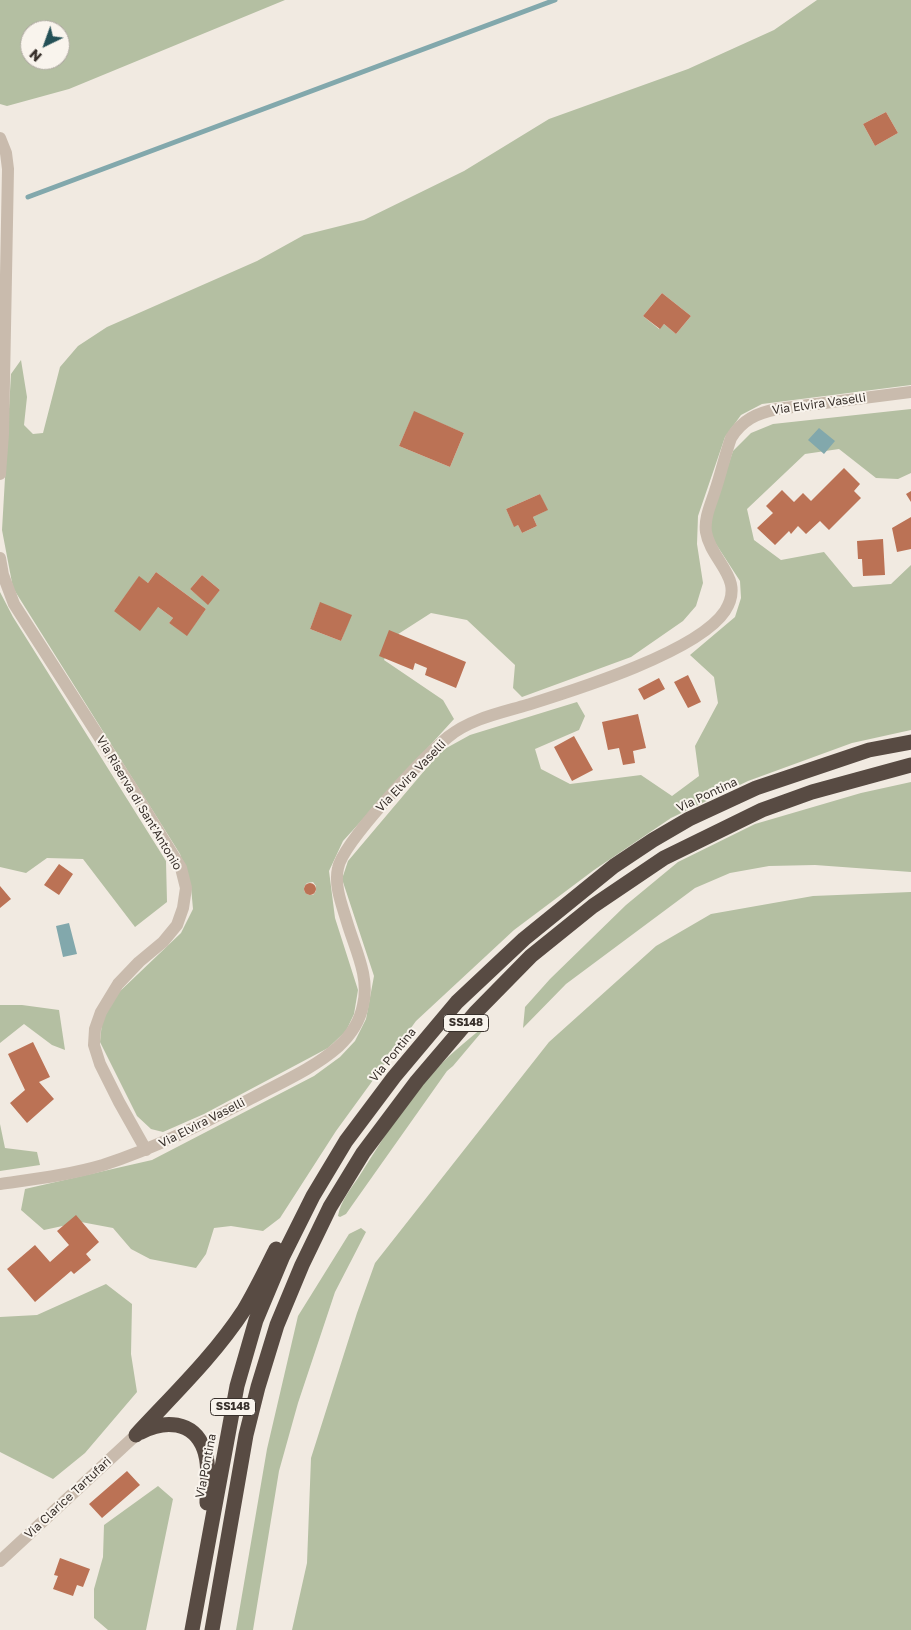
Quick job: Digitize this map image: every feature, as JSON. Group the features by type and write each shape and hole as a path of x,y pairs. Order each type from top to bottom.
{"highway":[{"name":"Via Pontina","path":"192,1630 237,1386 256,1320 282,1258 313,1196 346,1141 394,1077 457,1002 524,939 614,866 653,840 689,819 756,788 868,750 911,742"},
{"name":"SS148","path":"212,1630 246,1435 258,1387 278,1325 302,1265 330,1207 363,1153 417,1081 475,1013 530,956 593,906 664,858 762,810 812,792 911,765"},
{"path":"136,1435 202,1364 230,1329 255,1291 276,1248 313,1196"},
{"path":"136,1435 153,1426 168,1424 184,1427 199,1440 204,1450 207,1468 208,1536"}],"street":[{"path":"0,138 6,153 8,169 4,192 3,434 0,474"},
{"name":"Via Elvira Vaselli","path":"0,1184 88,1169 146,1150 176,1137 300,1073 337,1048 350,1034 361,1013 365,990 360,961 338,888 338,866 347,848 371,818 440,744 454,732 480,719 562,694 648,662 706,629 724,611 730,600 732,588 728,574 710,544 706,532 706,523 728,447 736,430 741,425 756,414 777,409 911,392"},
{"name":"Via Riserva di Sant'Antonio","path":"0,558 3,575 14,604 181,868 186,888 183,908 177,925 163,942 138,962 118,984 101,1012 95,1029 94,1044 100,1064 146,1150"},
{"name":"Via Clarice Tartufari","path":"0,1561 136,1435"}],"green space":[{"path":"0,0 285,0 69,89 7,106 0,104"},
{"path":"817,0 911,0 911,385 762,404 741,415 725,437 698,516 697,544 703,583 696,606 683,621 631,657 522,697 513,688 515,665 467,620 431,613 392,638 384,660 443,700 454,719 343,841 329,871 335,918 358,990 354,1014 346,1031 328,1048 204,1114 163,1132 151,1129 137,1116 100,1042 102,1022 116,995 181,933 193,909 191,887 180,854 13,588 2,530 11,374 21,360 27,397 24,425 33,434 43,433 60,367 78,346 107,327 257,261 304,235 364,220 464,171 549,119 688,69 774,30","holes":["886,112 898,133 875,146 863,124","662,293 691,316 676,334 664,324 659,329 643,316","414,412 464,433 450,467 399,446","540,494 547,510 533,517 537,526 522,533 518,525 514,526 506,509","156,572 206,609 187,635 169,623 173,618 158,607 114,611 139,577 148,583","202,575 220,590 208,604 190,589","320,603 351,615 341,641 310,629","313,882 316,886 316,891 313,895 308,895 304,891 307,883"]},
{"path":"911,409 911,473 898,479 876,478 839,449 805,454 747,509 754,540 781,560 824,552 853,587 891,584 911,565 911,730 852,743 748,781 671,818 594,870 514,930 416,1021 336,1131 280,1218 263,1231 231,1226 214,1228 206,1254 196,1268 150,1259 131,1249 113,1228 81,1222 44,1230 21,1210 25,1189 152,1160 314,1076 340,1057 355,1041 366,1019 374,976 342,879 348,861 441,751 470,735 577,702 585,716 579,730 535,749 541,769 570,784 641,775 672,796 699,776 695,746 718,703 714,677 690,655 735,617 741,598 740,581 714,541 708,525 733,451 751,433 773,424"},
{"path":"0,592 13,617 166,861 167,902 135,927 83,859 47,858 26,873 0,867"},
{"path":"911,782 911,872 815,865 769,866 730,873 695,888 566,984 523,1028 525,1007 550,979 626,905 678,862 755,824 861,793"},
{"path":"911,892 911,1630 292,1630 307,1563 311,1458 357,1313 375,1263 549,1042 656,946 711,914 813,896"},
{"path":"0,1005 22,1005 59,1010 65,1050 52,1045 24,1024 0,1043"},
{"path":"482,1028 483,1030 480,1034 447,1071 346,1214 338,1216 341,1205 347,1195 389,1129 411,1099 447,1058"},
{"path":"0,1124 5,1148 37,1152 40,1165 0,1171"},
{"path":"361,1228 366,1232 335,1292 298,1403 279,1471 253,1630 236,1630 267,1449 298,1316 349,1234"},
{"path":"106,1284 132,1304 131,1354 137,1392 85,1453 53,1479 0,1452 0,1317 37,1315"},
{"path":"158,1486 173,1499 146,1630 108,1630 94,1618 94,1589 103,1557 104,1525"}],"water":[{"path":"819,428 835,441 824,454 808,440"},
{"path":"69,923 77,954 63,957 56,926"}],"building":[{"path":"886,112 898,133 875,146 863,124"},
{"path":"662,293 691,316 676,334 664,324 660,329 643,316"},
{"path":"414,411 464,433 450,467 399,446"},
{"path":"844,468 860,484 854,491 861,498 829,530 820,521 806,534 798,526 791,534 789,531 775,545 757,528 773,513 766,506 782,490 794,502 803,493 811,501"},
{"path":"911,491 911,502 906,494"},
{"path":"540,494 548,510 533,517 537,526 522,533 518,525 514,527 506,509"},
{"path":"911,517 911,549 897,552 892,528"},
{"path":"883,539 885,575 863,576 862,559 858,559 857,541"},
{"path":"156,572 206,609 187,636 169,623 173,618 158,607 140,631 114,611 139,576 148,583"},
{"path":"202,575 220,590 208,605 190,589"},
{"path":"320,602 352,615 341,641 310,629"},
{"path":"389,630 466,662 456,688 425,675 427,668 415,663 413,670 379,656"},
{"path":"688,675 701,702 688,708 674,682"},
{"path":"659,678 665,689 644,700 638,689"},
{"path":"638,714 646,748 633,751 635,763 623,765 619,748 608,750 602,722"},
{"path":"574,736 593,770 572,781 554,747"},
{"path":"59,864 73,874 59,895 44,885"},
{"path":"312,883 315,884 315,894 308,895 305,894 304,887 305,884"},
{"path":"0,886 11,899 0,908"},
{"path":"33,1042 50,1077 39,1082 54,1099 27,1123 10,1103 25,1090 8,1054"},
{"path":"76,1215 99,1242 86,1254 91,1260 74,1274 71,1271 35,1302 7,1269 35,1245 50,1262 69,1245 57,1231"},
{"path":"127,1471 140,1485 102,1518 89,1504"},
{"path":"60,1558 90,1569 83,1587 77,1585 73,1596 53,1589 58,1576 54,1575"}],"waterway":[{"path":"28,197 555,0"}]}
